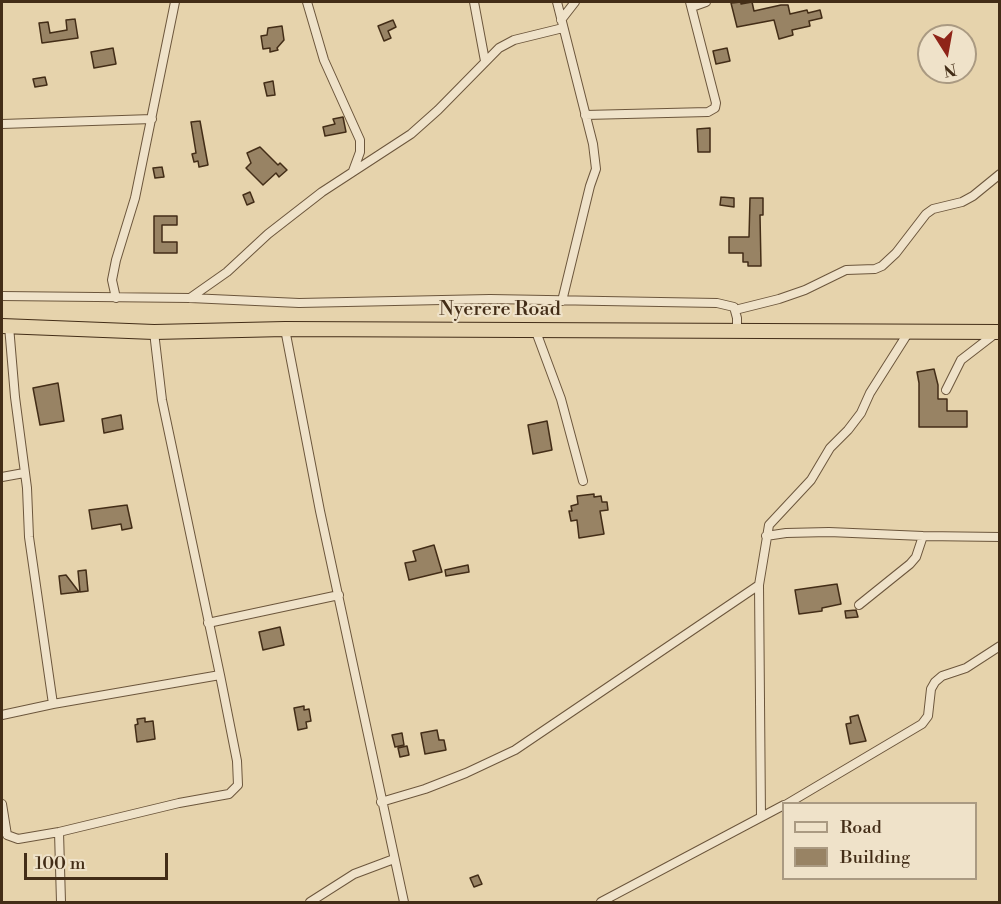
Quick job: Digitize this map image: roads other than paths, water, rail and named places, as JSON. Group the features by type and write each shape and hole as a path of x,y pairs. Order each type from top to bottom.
{"highway":[{"name":"Nyerere Road","path":"5,326 154,332 285,329 736,329 908,333 998,332"}],"street":[{"path":"116,298 112,280 135,198 175,2"},
{"path":"307,2 324,60 360,140 360,152 353,171"},
{"path":"474,2 485,60"},
{"path":"557,2 593,144 596,169 562,301"},
{"path":"190,298 227,272 268,234 322,192 411,134 499,48 514,40 562,24 575,2"},
{"path":"585,115 708,112 715,108 716,103 691,4 706,2"},
{"path":"2,124 152,119"},
{"path":"735,310 779,299 846,270 875,269 882,266 896,253 926,214 933,209 962,202 974,196 999,174"},
{"path":"2,296 190,298 299,303 490,299 717,303 732,305 735,310 736,329"},
{"path":"5,326 27,488 29,537 53,704"},
{"path":"285,329 320,511 404,903"},
{"path":"535,329 561,399 583,481"},
{"path":"2,804 4,836 18,839 229,794 235,789 239,780 220,675 162,400 154,332"},
{"path":"946,390 967,354 998,332"},
{"path":"761,817 759,585 769,525 811,480 830,448 861,413 870,393 908,333"},
{"path":"2,477 24,473"},
{"path":"766,536 829,532 999,537"},
{"path":"859,605 910,564 916,557 923,536"},
{"path":"381,801 425,789 515,750 759,585"},
{"path":"208,623 339,595"},
{"path":"788,802 922,724 928,716 931,689 942,676 966,668 999,646"},
{"path":"2,715 220,675"},
{"path":"601,903 782,806"},
{"path":"59,832 61,903"},
{"path":"309,903 354,874 394,859"}]}
